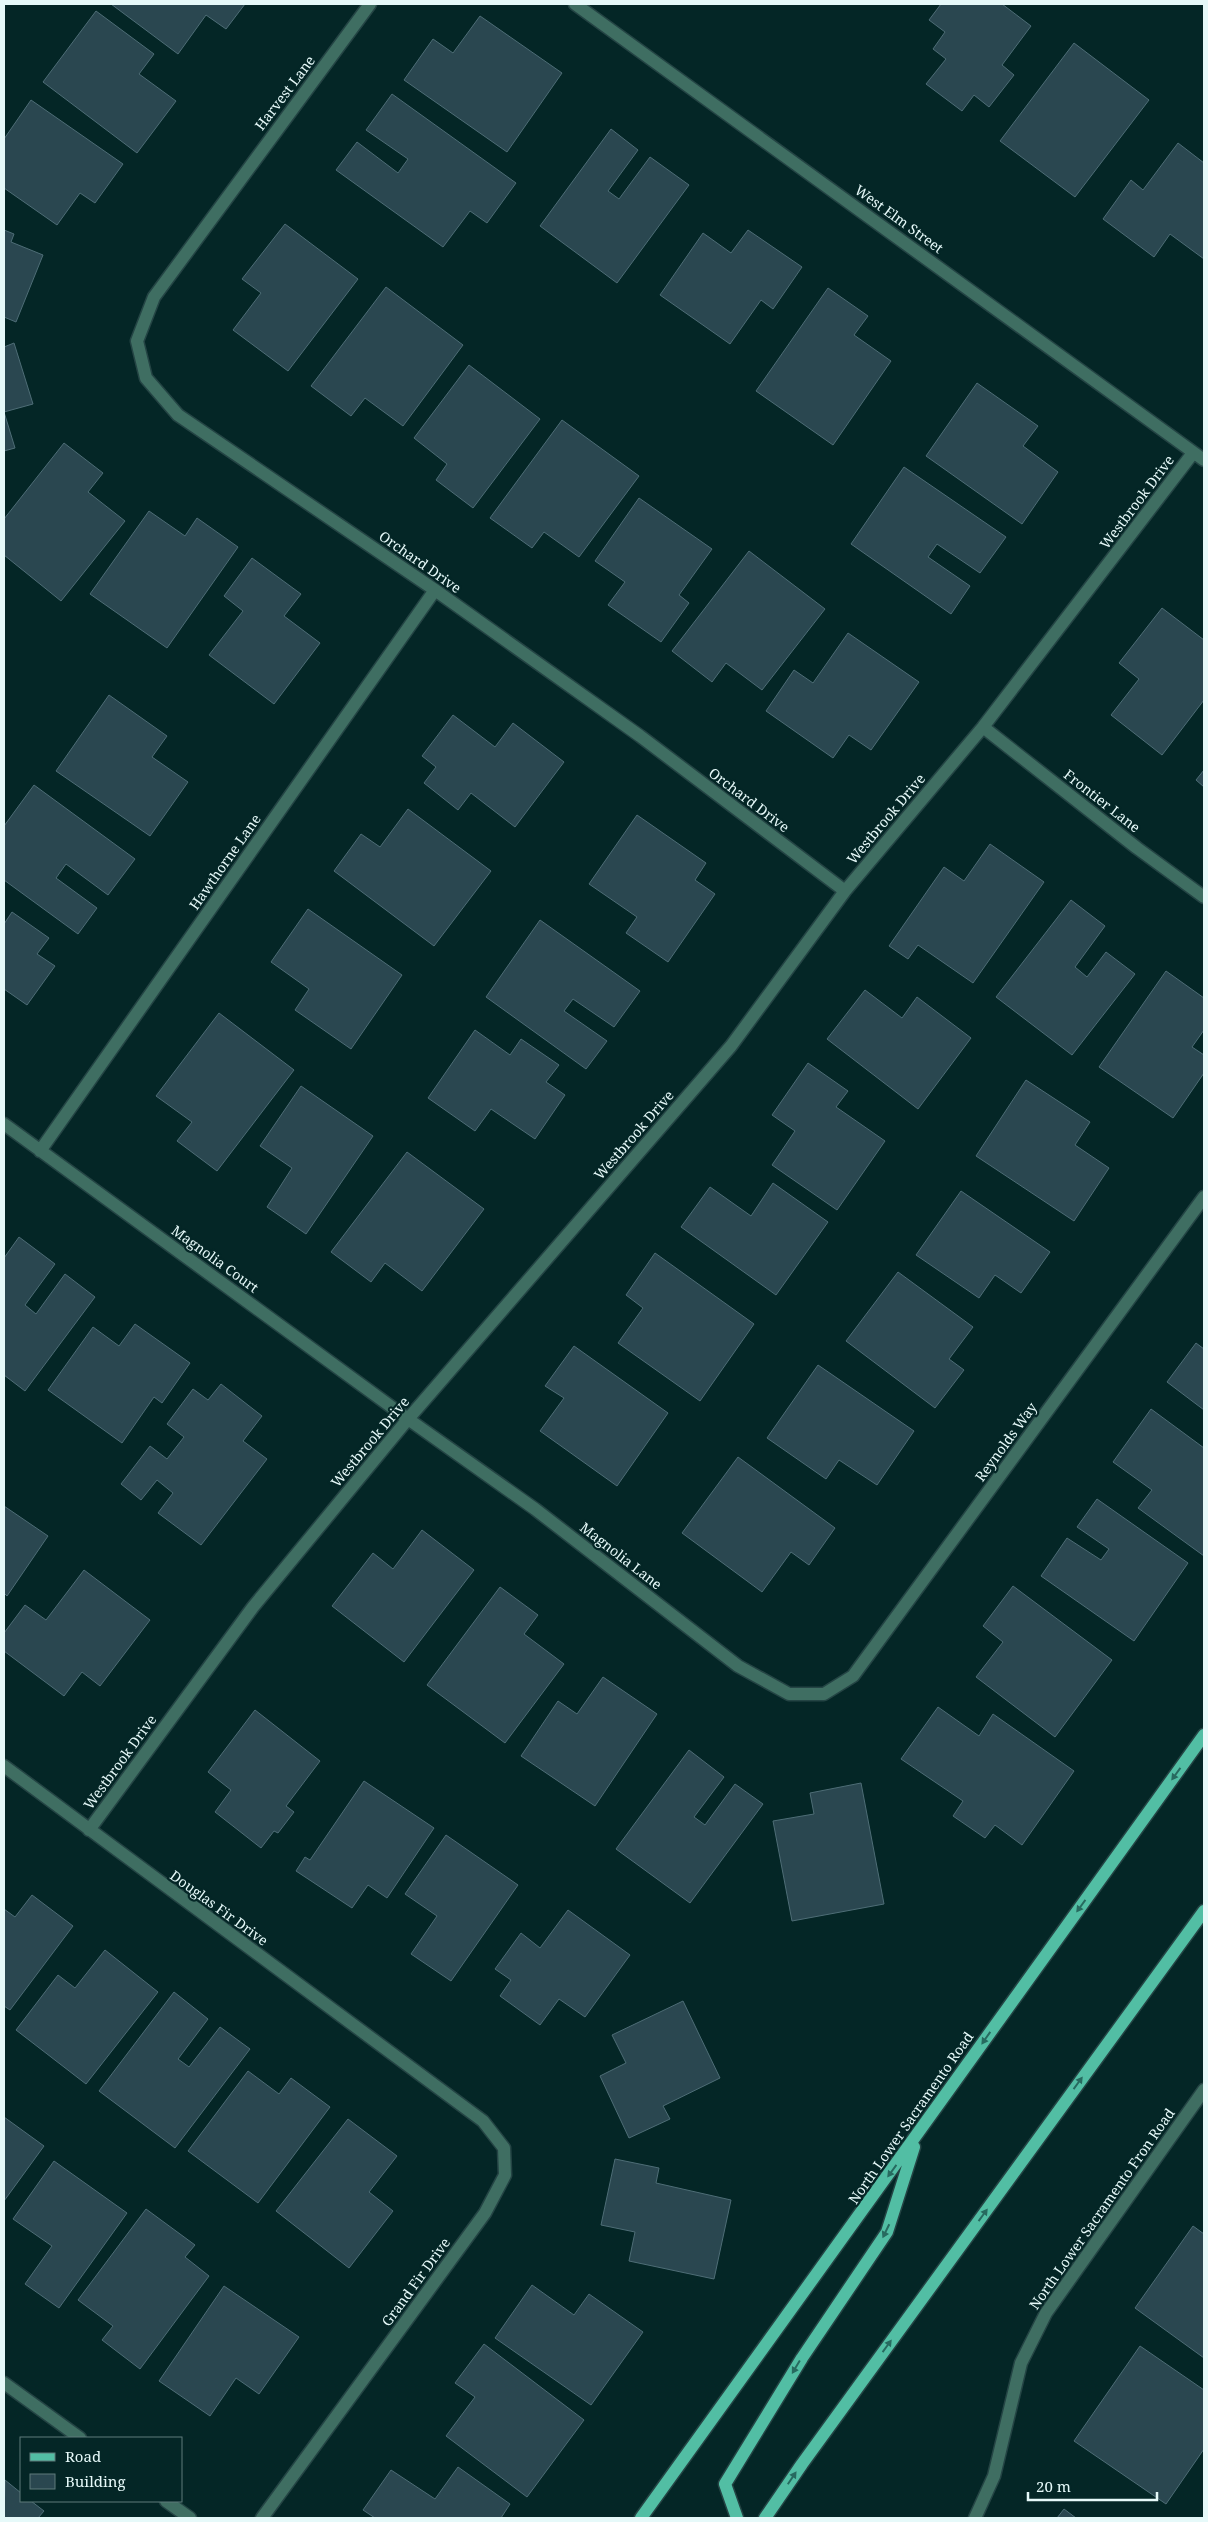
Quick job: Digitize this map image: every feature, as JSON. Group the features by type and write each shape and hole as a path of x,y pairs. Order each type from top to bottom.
{"main road":[{"name":"North Lower Sacramento Road","path":"641,2518 1204,1735"},
{"path":"765,2518 807,2456 1204,1911"},
{"path":"737,2518 725,2484 802,2358 887,2232 917,2136"}],"street":[{"name":"Harvest Lane","path":"224,200 370,4"},
{"name":"West Elm Street","path":"575,4 1204,460"},
{"name":"Orchard Drive","path":"224,200 154,297 137,341 146,378 178,415 435,590 640,736 845,891"},
{"name":"Westbrook Drive","path":"89,1830 253,1607 408,1419 731,1046 845,891 983,727 1193,452"},
{"name":"Hawthorne Lane","path":"40,1151 435,590"},
{"name":"Frontier Lane","path":"983,727 1137,848 1204,897"},
{"name":"Magnolia Court","path":"4,1124 408,1419"},
{"name":"Reynolds Way","path":"824,1694 852,1676 1204,1197"},
{"name":"Magnolia Lane","path":"408,1419 535,1509 738,1666 789,1694 824,1694"},
{"name":"Douglas Fir Drive","path":"4,1766 418,2073"},
{"name":"Grand Fir Drive","path":"262,2518 485,2213 505,2175 504,2148 483,2121 418,2073"},
{"name":"North Lower Sacramento Fron Road","path":"975,2518 994,2476 1020,2363 1046,2312 1204,2090"},
{"path":"4,2383 79,2437"},
{"path":"167,2502 190,2518"}],"building":[{"path":"111,4 245,4 226,29 206,15 178,54"},
{"path":"941,4 1002,4 1031,26 1002,65 1014,75 989,107 974,95 962,111 926,84 946,59 933,49 945,32 929,20"},
{"path":"96,11 154,54 139,74 176,101 137,153 43,82"},
{"path":"480,16 562,73 507,152 404,80 433,39 453,53"},
{"path":"1074,43 1149,100 1075,197 1000,141"},
{"path":"392,94 516,183 487,223 470,211 443,247 336,170 357,142 398,173 408,159 366,130"},
{"path":"31,100 123,164 95,203 80,193 57,225 4,188 4,139"},
{"path":"611,129 638,150 608,191 619,199 650,157 689,185 617,283 540,226"},
{"path":"1178,143 1204,163 1204,259 1170,234 1154,257 1103,219 1131,180 1143,190"},
{"path":"285,224 358,279 288,371 233,330 261,293 242,279"},
{"path":"4,230 14,234 11,242 43,255 16,322 4,317"},
{"path":"748,230 802,267 773,309 761,300 730,344 660,295 703,233 731,253"},
{"path":"386,287 463,345 403,426 365,398 351,416 311,386"},
{"path":"828,288 868,316 854,335 891,361 833,445 756,391"},
{"path":"14,343 33,404 4,412 4,347"},
{"path":"469,365 540,419 473,508 436,480 447,464 414,438"},
{"path":"977,383 1038,426 1023,446 1058,472 1022,524 926,456"},
{"path":"4,412 15,448 4,451"},
{"path":"562,420 639,476 579,557 544,532 532,548 490,518"},
{"path":"64,443 103,473 88,492 125,521 61,601 4,555 4,519"},
{"path":"904,467 1006,537 980,573 937,544 928,557 970,586 951,614 851,544"},
{"path":"639,498 712,549 679,595 689,603 661,642 608,605 625,582 595,561"},
{"path":"149,511 185,536 197,518 238,547 167,648 90,594"},
{"path":"749,551 825,609 762,690 726,663 712,682 672,651"},
{"path":"252,558 301,594 284,616 320,643 274,704 209,655 243,611 224,596"},
{"path":"1162,608 1204,640 1204,700 1162,755 1111,715 1139,679 1119,663"},
{"path":"848,633 919,682 871,750 849,735 833,758 766,711 794,670 813,683"},
{"path":"109,695 167,736 152,757 188,782 150,836 56,771"},
{"path":"453,715 495,747 513,723 564,762 515,827 471,793 458,810 424,783 436,767 422,756"},
{"path":"1204,770 1204,787 1196,780"},
{"path":"34,785 135,859 108,895 66,864 56,878 97,908 78,934 4,880 4,826"},
{"path":"408,809 491,871 434,946 334,871 361,834 380,847"},
{"path":"637,815 706,863 695,880 715,894 668,962 626,933 637,917 589,884"},
{"path":"990,844 1044,882 973,983 918,945 908,959 889,946 944,867 964,881"},
{"path":"1071,900 1105,926 1075,967 1087,977 1106,952 1135,974 1072,1055 996,997"},
{"path":"308,909 402,975 351,1049 295,1010 309,989 271,962"},
{"path":"12,912 49,938 37,954 55,966 27,1005 4,989 4,924"},
{"path":"540,920 640,991 614,1027 573,999 564,1011 607,1041 586,1069 486,997"},
{"path":"1166,971 1204,998 1204,1030 1192,1047 1204,1055 1204,1073 1173,1118 1099,1067"},
{"path":"865,990 902,1018 917,997 971,1038 918,1109 827,1039"},
{"path":"219,1013 294,1070 217,1171 177,1141 192,1122 156,1096"},
{"path":"475,1030 510,1055 521,1039 559,1065 546,1082 565,1095 535,1139 491,1109 475,1131 428,1098"},
{"path":"808,1063 848,1091 836,1107 885,1141 837,1210 772,1165 795,1131 772,1115"},
{"path":"1026,1080 1090,1122 1075,1145 1109,1168 1074,1221 976,1156"},
{"path":"301,1086 373,1136 306,1234 267,1207 292,1168 260,1146"},
{"path":"407,1152 484,1209 422,1291 385,1263 371,1282 331,1252"},
{"path":"773,1183 828,1222 776,1295 681,1227 710,1187 751,1216"},
{"path":"961,1191 1050,1252 1021,1293 995,1275 979,1298 916,1255"},
{"path":"19,1237 55,1264 25,1305 36,1314 65,1274 95,1297 25,1391 4,1375 4,1258"},
{"path":"655,1253 754,1324 700,1401 618,1343 643,1308 626,1295"},
{"path":"898,1272 973,1327 949,1359 964,1370 935,1408 846,1341"},
{"path":"135,1324 190,1363 162,1403 154,1397 122,1443 48,1390 93,1327 119,1346"},
{"path":"1196,1343 1204,1349 1204,1410 1167,1382"},
{"path":"574,1346 668,1413 617,1486 540,1431 564,1398 545,1386"},
{"path":"818,1365 914,1431 877,1485 839,1460 826,1479 767,1438"},
{"path":"221,1384 262,1416 243,1441 267,1459 201,1545 158,1513 173,1493 157,1480 141,1500 121,1484 150,1446 167,1459 184,1437 167,1424 193,1389 208,1400"},
{"path":"1151,1409 1204,1448 1204,1556 1138,1508 1152,1490 1113,1462"},
{"path":"738,1457 835,1528 809,1565 791,1552 762,1592 682,1533"},
{"path":"1097,1499 1188,1563 1134,1641 1041,1576 1067,1538 1101,1560 1109,1549 1077,1527"},
{"path":"4,1506 48,1536 7,1596 4,1593"},
{"path":"422,1530 474,1570 404,1662 332,1606 373,1553 393,1569"},
{"path":"84,1570 150,1620 100,1686 82,1672 64,1696 4,1651 4,1633 25,1605 46,1620"},
{"path":"1013,1586 1112,1660 1055,1737 976,1677 1003,1642 983,1626"},
{"path":"500,1587 538,1615 524,1634 564,1664 505,1743 427,1685"},
{"path":"603,1677 657,1714 595,1806 521,1756 558,1701 577,1714"},
{"path":"938,1707 979,1736 993,1714 1074,1771 1022,1845 995,1825 985,1838 953,1816 963,1801 901,1759"},
{"path":"255,1710 320,1761 286,1806 294,1812 278,1833 274,1831 261,1848 215,1812 231,1790 208,1772"},
{"path":"689,1750 724,1777 694,1817 705,1825 735,1784 763,1804 690,1903 616,1849"},
{"path":"364,1781 434,1828 387,1898 368,1885 352,1908 296,1871 305,1857 310,1860"},
{"path":"861,1783 884,1904 792,1921 773,1821 814,1814 810,1793"},
{"path":"446,1835 518,1885 451,1981 411,1954 437,1916 405,1894"},
{"path":"32,1895 73,1926 10,2010 4,2006 4,1909 15,1917"},
{"path":"568,1910 630,1955 585,2017 559,1999 540,2025 500,1996 511,1980 495,1969 521,1933 540,1948"},
{"path":"105,1950 158,1992 86,2084 16,2030 58,1975 75,1988"},
{"path":"174,1992 208,2019 178,2059 189,2067 220,2027 250,2049 175,2148 99,2091"},
{"path":"683,2001 720,2078 663,2106 670,2119 629,2138 600,2076 626,2063 612,2035"},
{"path":"248,2071 279,2094 291,2078 330,2107 258,2203 188,2151"},
{"path":"4,2117 44,2146 4,2201"},
{"path":"348,2119 397,2156 369,2192 393,2211 349,2268 276,2211"},
{"path":"615,2159 659,2168 656,2183 731,2200 714,2279 629,2261 635,2232 601,2225"},
{"path":"54,2161 127,2213 59,2308 25,2284 52,2246 13,2219"},
{"path":"146,2209 195,2245 185,2257 209,2276 140,2369 102,2340 113,2326 78,2300"},
{"path":"1193,2226 1204,2234 1204,2358 1135,2308"},
{"path":"532,2285 574,2315 589,2294 643,2332 591,2405 495,2338"},
{"path":"224,2286 299,2337 259,2394 236,2378 210,2416 159,2381"},
{"path":"484,2344 584,2420 527,2497 446,2436 475,2397 455,2383"},
{"path":"1140,2346 1204,2390 1204,2449 1166,2504 1074,2441"},
{"path":"458,2467 510,2504 501,2518 375,2518 363,2510 391,2470 435,2499"},
{"path":"5,2480 20,2492 20,2502 32,2502 44,2511 38,2518 4,2518"},
{"path":"1064,2509 1076,2518 1057,2518"}]}
